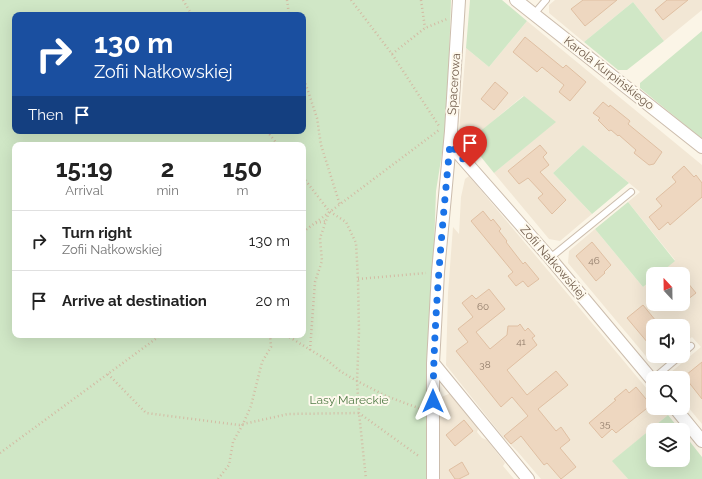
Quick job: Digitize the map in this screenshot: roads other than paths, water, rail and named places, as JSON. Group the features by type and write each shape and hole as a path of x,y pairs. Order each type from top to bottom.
{"street":[{"name":"Spacerowa","path":"433,479 433,363 438,272 450,144 459,0"},
{"name":"Karola Kurpińskiego","path":"516,0 702,147"},
{"name":"Zofii Nałkowskiej","path":"450,144 646,371"},
{"path":"433,363 528,479"},
{"path":"681,415 702,441"}],"lane":[{"path":"534,14 546,0"},
{"path":"550,258 631,192"},
{"path":"662,371 672,363"}],"park label":[{"name":"Lasy Mareckie","path":"349,400"}]}
